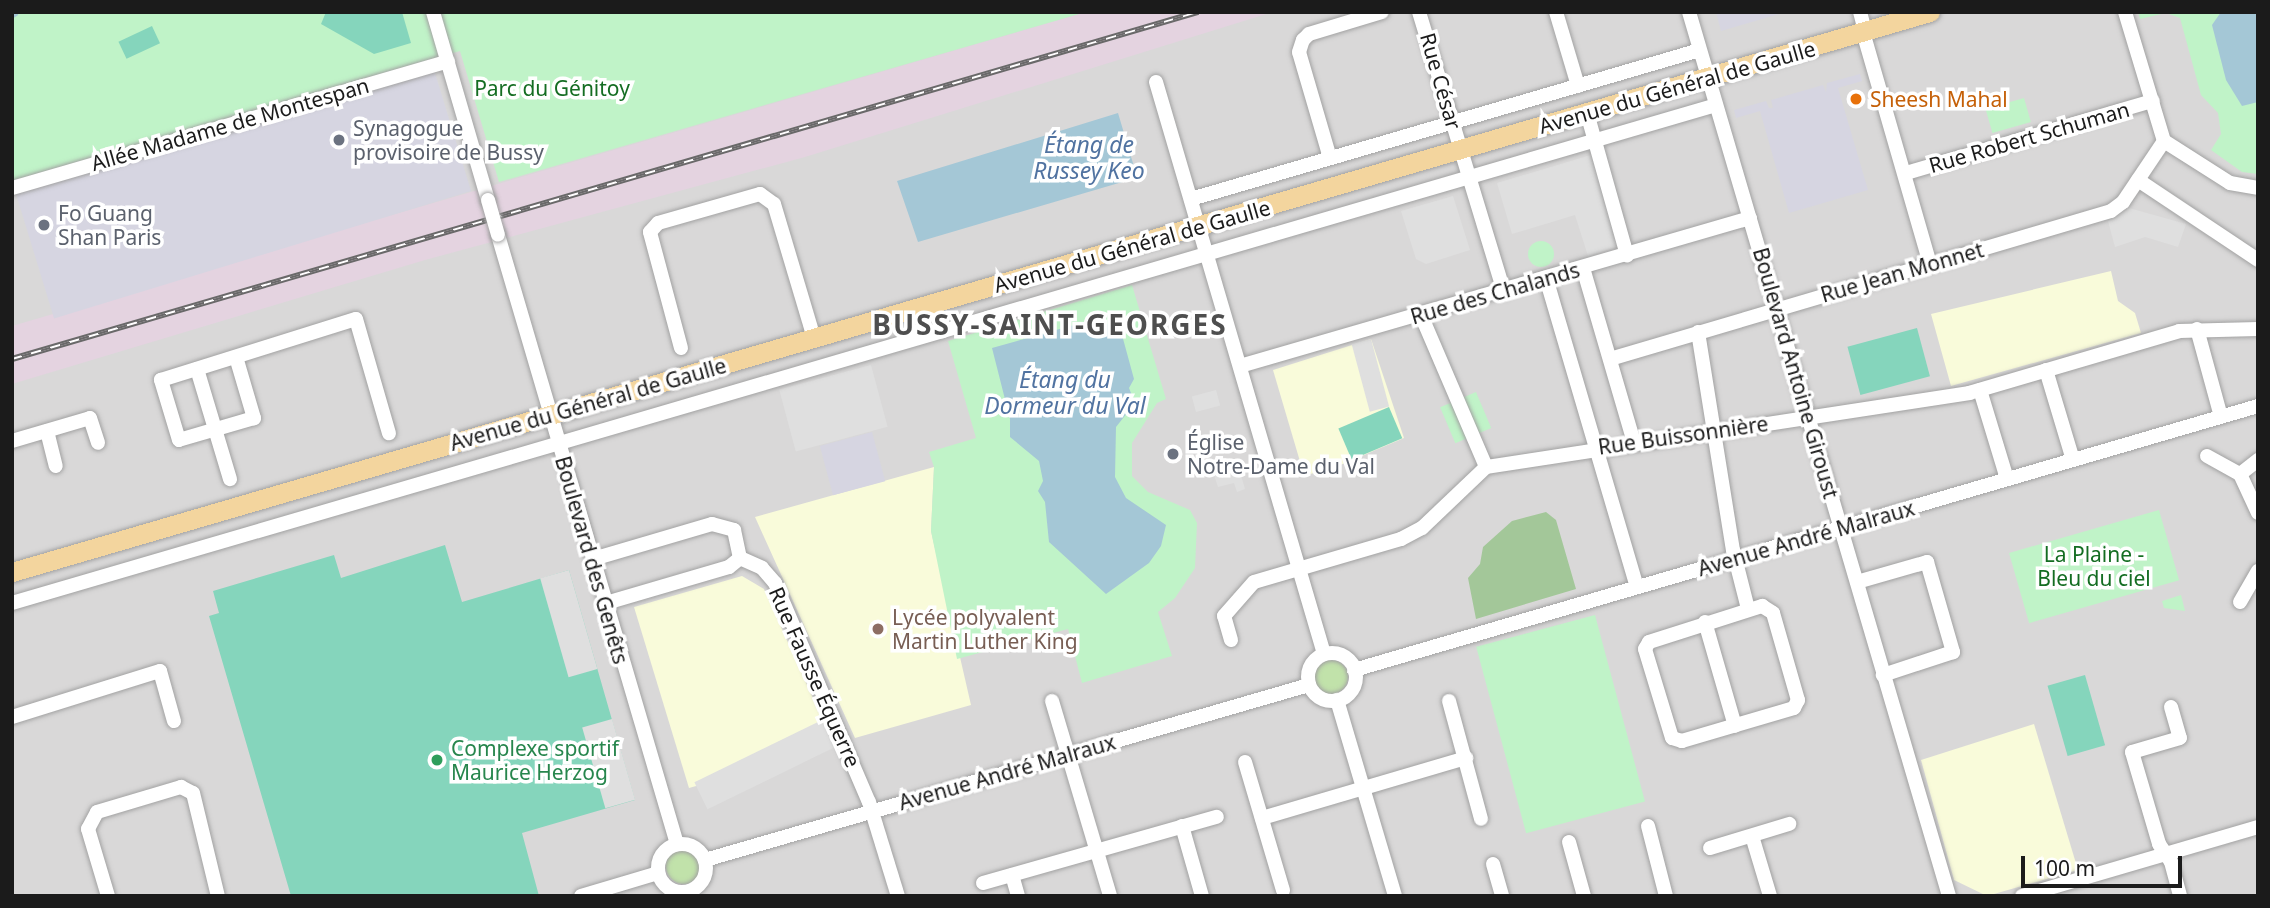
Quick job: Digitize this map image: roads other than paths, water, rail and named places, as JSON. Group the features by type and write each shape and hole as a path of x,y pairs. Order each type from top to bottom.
{"main road":[{"name":"Avenue du Général de Gaulle","path":"12,572 1708,78 1863,25 1930,12"}],"street":[{"path":"433,12 448,61"},
{"path":"1330,158 1299,52 1303,40 1309,34 1382,12"},
{"name":"Rue César","path":"1419,12 1504,291"},
{"path":"1556,12 1577,86"},
{"name":"Boulevard Antoine Giroust","path":"1689,12 1950,896"},
{"path":"2125,12 2164,141 2230,183 2258,188"},
{"path":"1863,25 1930,264"},
{"path":"1191,199 1700,50"},
{"name":"Allée Madame de Montespan","path":"12,188 448,61"},
{"name":"Boulevard des Genêts","path":"448,61 677,844"},
{"path":"1156,82 1324,654"},
{"name":"Rue Robert Schuman","path":"1906,173 2153,101"},
{"name":"Avenue du Général de Gaulle","path":"12,603 1716,105"},
{"path":"1587,113 1627,255"},
{"name":"Rue Jean Monnet","path":"1610,359 2111,211 2138,180 2164,141"},
{"path":"2138,180 2258,260"},
{"path":"681,348 650,232 658,223 760,194 774,204 814,338"},
{"name":"Rue des Chalands","path":"1240,366 1750,218"},
{"path":"1583,268 1634,442"},
{"path":"1546,278 1637,587"},
{"path":"1231,640 1224,616 1254,582 1401,540 1422,528 1486,467 1421,315"},
{"path":"236,357 254,418 179,440 161,380 356,319 389,433"},
{"path":"2197,329 2221,417"},
{"name":"Rue Buissonnière","path":"1486,467 1980,390 2197,329 2258,329"},
{"path":"1698,332 1735,559 1748,609"},
{"path":"197,369 230,479"},
{"path":"2046,370 2073,460"},
{"path":"1980,390 2007,479"},
{"name":"Avenue André Malraux","path":"1354,670 2258,406"},
{"path":"12,441 90,418 98,443"},
{"path":"47,431 57,466"},
{"path":"2207,456 2240,474 2258,513"},
{"path":"2240,474 2258,460"},
{"path":"593,559 712,524 734,530 740,558 729,567 606,603"},
{"name":"Rue Fausse Équerre","path":"740,558 762,568 775,583 873,811 898,896"},
{"path":"1857,582 1927,562 1953,652 1883,674"},
{"path":"2241,602 2258,571"},
{"path":"1762,606 1773,613 1798,700 1794,708 1682,741 1672,738 1645,649 1652,638 1705,622 1762,606"},
{"path":"1705,622 1735,726"},
{"path":"1324,654 1339,654 1354,670 1354,685 1338,700 1320,698 1309,685 1310,667 1324,654"},
{"path":"12,717 160,671 174,721"},
{"name":"Avenue André Malraux","path":"705,860 1309,685"},
{"path":"1338,700 1395,896"},
{"path":"1052,701 1110,896"},
{"path":"1449,701 1481,819"},
{"path":"2171,706 2180,738 2132,752 2180,896"},
{"path":"1262,818 1466,758"},
{"path":"1245,762 1283,890"},
{"path":"108,896 88,828 97,812 181,787 193,793 218,896"},
{"path":"983,883 1217,817"},
{"path":"1710,848 1789,824"},
{"path":"1182,826 1202,896"},
{"path":"1648,826 1667,895"},
{"path":"2022,896 2165,853 2257,831"},
{"path":"1752,836 1770,896"},
{"path":"1569,842 1584,896"},
{"path":"677,844 695,847 705,860 702,881 691,893 674,891 658,873 663,852 677,844"},
{"path":"1493,864 1502,896"},
{"path":"581,896 658,873"},
{"path":"1012,874 1018,896"},
{"path":"1950,896 1958,896"}],"water":[{"path":"2221,12 2258,12 2258,102 2242,106 2226,80 2212,25"},
{"name":"Étang de Russey Keo","path":"1118,113 1135,170 1127,172 1129,180 918,242 897,181"},
{"name":"Étang du Dormeur du Val","path":"1099,318 1122,335 1134,379 1129,388 1135,403 1116,427 1115,477 1126,498 1166,525 1161,546 1149,563 1106,594 1049,542 1045,502 1038,491 1043,481 1039,461 1010,437 1010,419 992,348"}],"railway":[{"path":"12,359 1198,12"}],"place":[{"name":"Sheesh Mahal","path":"1856,99"},
{"name":"Synagogue provisoire de Bussy","path":"339,140"},
{"name":"Fo Guang Shan Paris","path":"44,225"},
{"name":"Église Notre-Dame du Val","path":"1173,454"},
{"name":"Lycée polyvalent Martin Luther King","path":"878,629"},
{"name":"Complexe sportif Maurice Herzog","path":"437,760"}],"district":[{"name":"BUSSY-SAINT-GEORGES","path":"1050,324"}],"park label":[{"name":"Parc du Génitoy","path":"552,88"},
{"name":"La Plaine - Bleu du ciel","path":"2094,566"}]}
